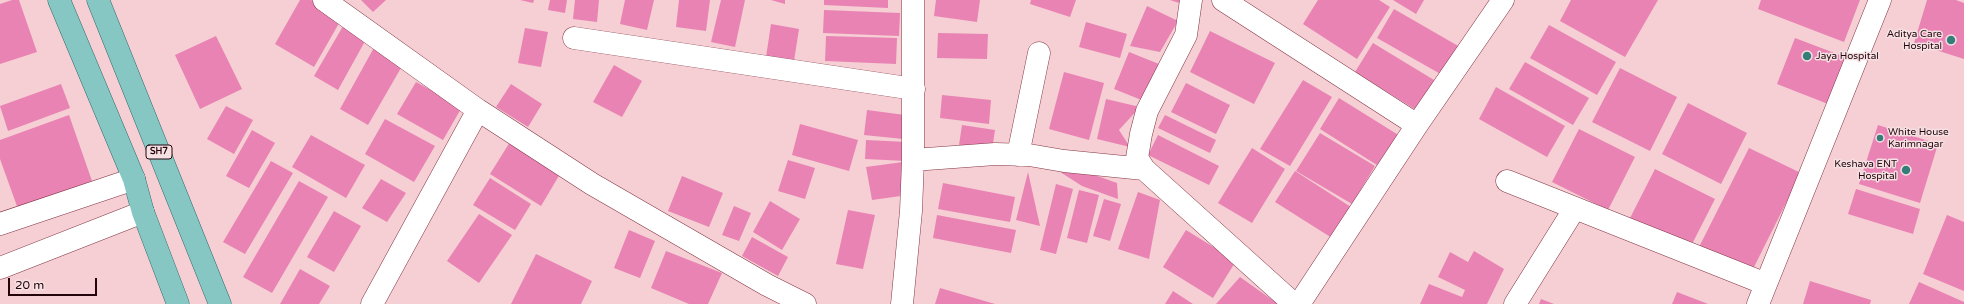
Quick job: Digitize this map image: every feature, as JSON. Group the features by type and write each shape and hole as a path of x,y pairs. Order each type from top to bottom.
{"main road":[{"path":"59,0 134,179 143,212 178,304"},
{"name":"SH7","path":"99,0 220,304"}],"street":[{"path":"324,0 478,110 592,184 767,285 805,304"},
{"path":"902,304 913,160 913,0"},
{"path":"1191,0 1186,35 1147,111 1137,158 1144,169 1294,304"},
{"path":"1223,0 1417,125"},
{"path":"1300,304 1417,125 1504,0"},
{"path":"1758,304 1880,0"},
{"path":"574,38 914,89"},
{"path":"1018,155 1039,53"},
{"path":"372,304 478,110"},
{"path":"913,160 995,154 1029,155 1064,161 1144,169"},
{"path":"0,224 134,179"},
{"path":"1507,181 1766,284"},
{"path":"1515,304 1575,208"},
{"path":"0,268 143,212"}],"building":[{"path":"12,0 19,0 37,52 0,64 0,4"},
{"path":"300,0 311,0 342,18 314,67 275,44"},
{"path":"361,0 386,0 373,12"},
{"path":"520,0 534,0 533,3"},
{"path":"550,0 567,0 565,13 548,10"},
{"path":"575,0 599,0 597,22 573,19"},
{"path":"625,0 654,0 647,30 620,24"},
{"path":"679,0 710,0 706,31 676,27"},
{"path":"721,0 745,0 735,47 711,42"},
{"path":"771,0 785,0 785,4"},
{"path":"824,0 888,0 888,8 824,5"},
{"path":"936,0 980,0 977,22 934,16"},
{"path":"1031,0 1076,0 1070,17 1030,4"},
{"path":"1170,0 1180,0 1179,3"},
{"path":"1318,0 1379,0 1390,7 1357,59 1303,24"},
{"path":"1393,0 1424,0 1416,14"},
{"path":"1571,0 1658,0 1625,57 1560,21"},
{"path":"1761,0 1860,0 1844,42 1758,9"},
{"path":"1927,0 1956,0 1964,3 1964,59 1914,43"},
{"path":"1147,6 1178,21 1160,52 1130,46"},
{"path":"1394,9 1460,47 1444,76 1377,38"},
{"path":"824,10 900,13 899,36 823,33"},
{"path":"346,21 369,34 338,90 314,76"},
{"path":"1086,22 1127,34 1120,58 1079,47"},
{"path":"771,24 799,29 794,61 766,57"},
{"path":"1549,25 1616,62 1597,95 1530,58"},
{"path":"525,28 548,32 541,67 518,63"},
{"path":"1210,31 1275,63 1254,104 1190,72"},
{"path":"938,33 988,34 987,59 937,58"},
{"path":"216,36 242,89 200,109 175,55"},
{"path":"826,36 897,38 896,64 825,61"},
{"path":"1795,38 1845,57 1828,104 1777,84"},
{"path":"1373,43 1439,83 1421,113 1355,72"},
{"path":"376,44 405,61 368,125 340,109"},
{"path":"1129,52 1159,64 1144,101 1114,89"},
{"path":"1525,62 1589,98 1573,125 1509,89"},
{"path":"614,65 642,81 622,117 593,102"},
{"path":"1620,68 1677,97 1650,151 1592,122"},
{"path":"1064,72 1104,83 1089,140 1049,129"},
{"path":"1303,80 1332,97 1290,166 1260,149"},
{"path":"416,82 462,107 443,140 397,114"},
{"path":"1186,83 1230,105 1216,134 1171,112"},
{"path":"61,84 70,108 8,131 0,106"},
{"path":"511,84 542,104 528,127 496,107"},
{"path":"1496,87 1565,126 1547,157 1479,119"},
{"path":"942,95 991,100 989,124 940,118"},
{"path":"1339,98 1400,136 1380,167 1320,129"},
{"path":"1106,99 1140,107 1119,130 1130,147 1097,139"},
{"path":"1688,103 1747,133 1721,184 1662,154"},
{"path":"226,106 253,120 234,154 207,139"},
{"path":"867,110 905,115 903,139 864,135"},
{"path":"69,115 92,181 18,209 0,159 0,140"},
{"path":"1165,115 1216,140 1210,153 1158,128"},
{"path":"385,119 435,146 414,182 365,154"},
{"path":"800,124 858,140 849,171 792,155"},
{"path":"962,125 995,130 992,150 959,145"},
{"path":"1878,125 1938,144 1920,203 1859,184"},
{"path":"1579,129 1635,157 1608,210 1552,182"},
{"path":"252,130 275,143 249,188 226,176"},
{"path":"1320,133 1375,166 1352,204 1296,171"},
{"path":"311,135 365,165 346,198 292,167"},
{"path":"1158,135 1219,166 1209,185 1148,155"},
{"path":"866,140 907,142 906,161 865,159"},
{"path":"510,142 560,174 541,206 490,174"},
{"path":"1252,148 1285,169 1252,223 1218,203"},
{"path":"1749,148 1801,173 1749,277 1697,251"},
{"path":"788,160 815,168 805,199 778,191"},
{"path":"271,161 293,173 245,254 223,242"},
{"path":"903,162 908,195 872,200 866,167"},
{"path":"1054,168 1089,173 1117,183 1118,199 1082,186"},
{"path":"1655,169 1715,199 1689,250 1629,220"},
{"path":"1295,171 1351,207 1332,238 1275,202"},
{"path":"1028,172 1040,226 1016,220"},
{"path":"682,176 723,193 709,227 668,211"},
{"path":"490,178 531,204 515,230 473,205"},
{"path":"381,179 406,193 387,222 362,208"},
{"path":"299,181 328,197 272,293 243,277"},
{"path":"943,183 1015,197 1010,222 938,209"},
{"path":"1056,184 1073,189 1056,254 1040,250"},
{"path":"1856,189 1920,209 1913,234 1848,214"},
{"path":"1079,190 1099,195 1087,243 1067,238"},
{"path":"1138,192 1160,200 1149,259 1118,249"},
{"path":"1104,199 1121,204 1110,241 1093,236"},
{"path":"770,201 800,219 782,250 753,232"},
{"path":"734,206 751,213 739,241 722,235"},
{"path":"848,210 875,215 863,269 836,264"},
{"path":"334,211 361,226 334,272 307,257"},
{"path":"479,214 512,235 479,283 447,261"},
{"path":"937,215 1016,230 1011,253 933,238"},
{"path":"1947,215 1964,222 1964,291 1923,274"},
{"path":"629,230 655,241 640,278 614,268"},
{"path":"1186,230 1236,261 1213,298 1163,267"},
{"path":"752,237 788,257 778,276 742,256"},
{"path":"666,251 722,273 708,304 689,304 651,288"},
{"path":"1474,251 1504,269 1487,304 1420,304 1429,284 1462,297 1465,290 1438,277 1450,252 1468,262"},
{"path":"536,254 592,281 581,304 511,304"},
{"path":"300,269 330,286 319,304 280,304"},
{"path":"1240,277 1278,304 1216,304"},
{"path":"1810,281 1871,300 1870,304 1803,304"},
{"path":"1919,282 1964,302 1964,304 1909,304"},
{"path":"940,288 995,304 935,304"},
{"path":"1173,291 1193,304 1165,304"},
{"path":"1677,292 1708,304 1672,304"},
{"path":"1541,299 1554,304 1539,304"}],"place":[{"name":"Aditya Care Hospital","path":"1951,40"},
{"name":"Jaya Hospital","path":"1807,56"},
{"name":"White House Karimnagar","path":"1880,138"},
{"name":"Keshava ENT Hospital","path":"1906,170"}]}
